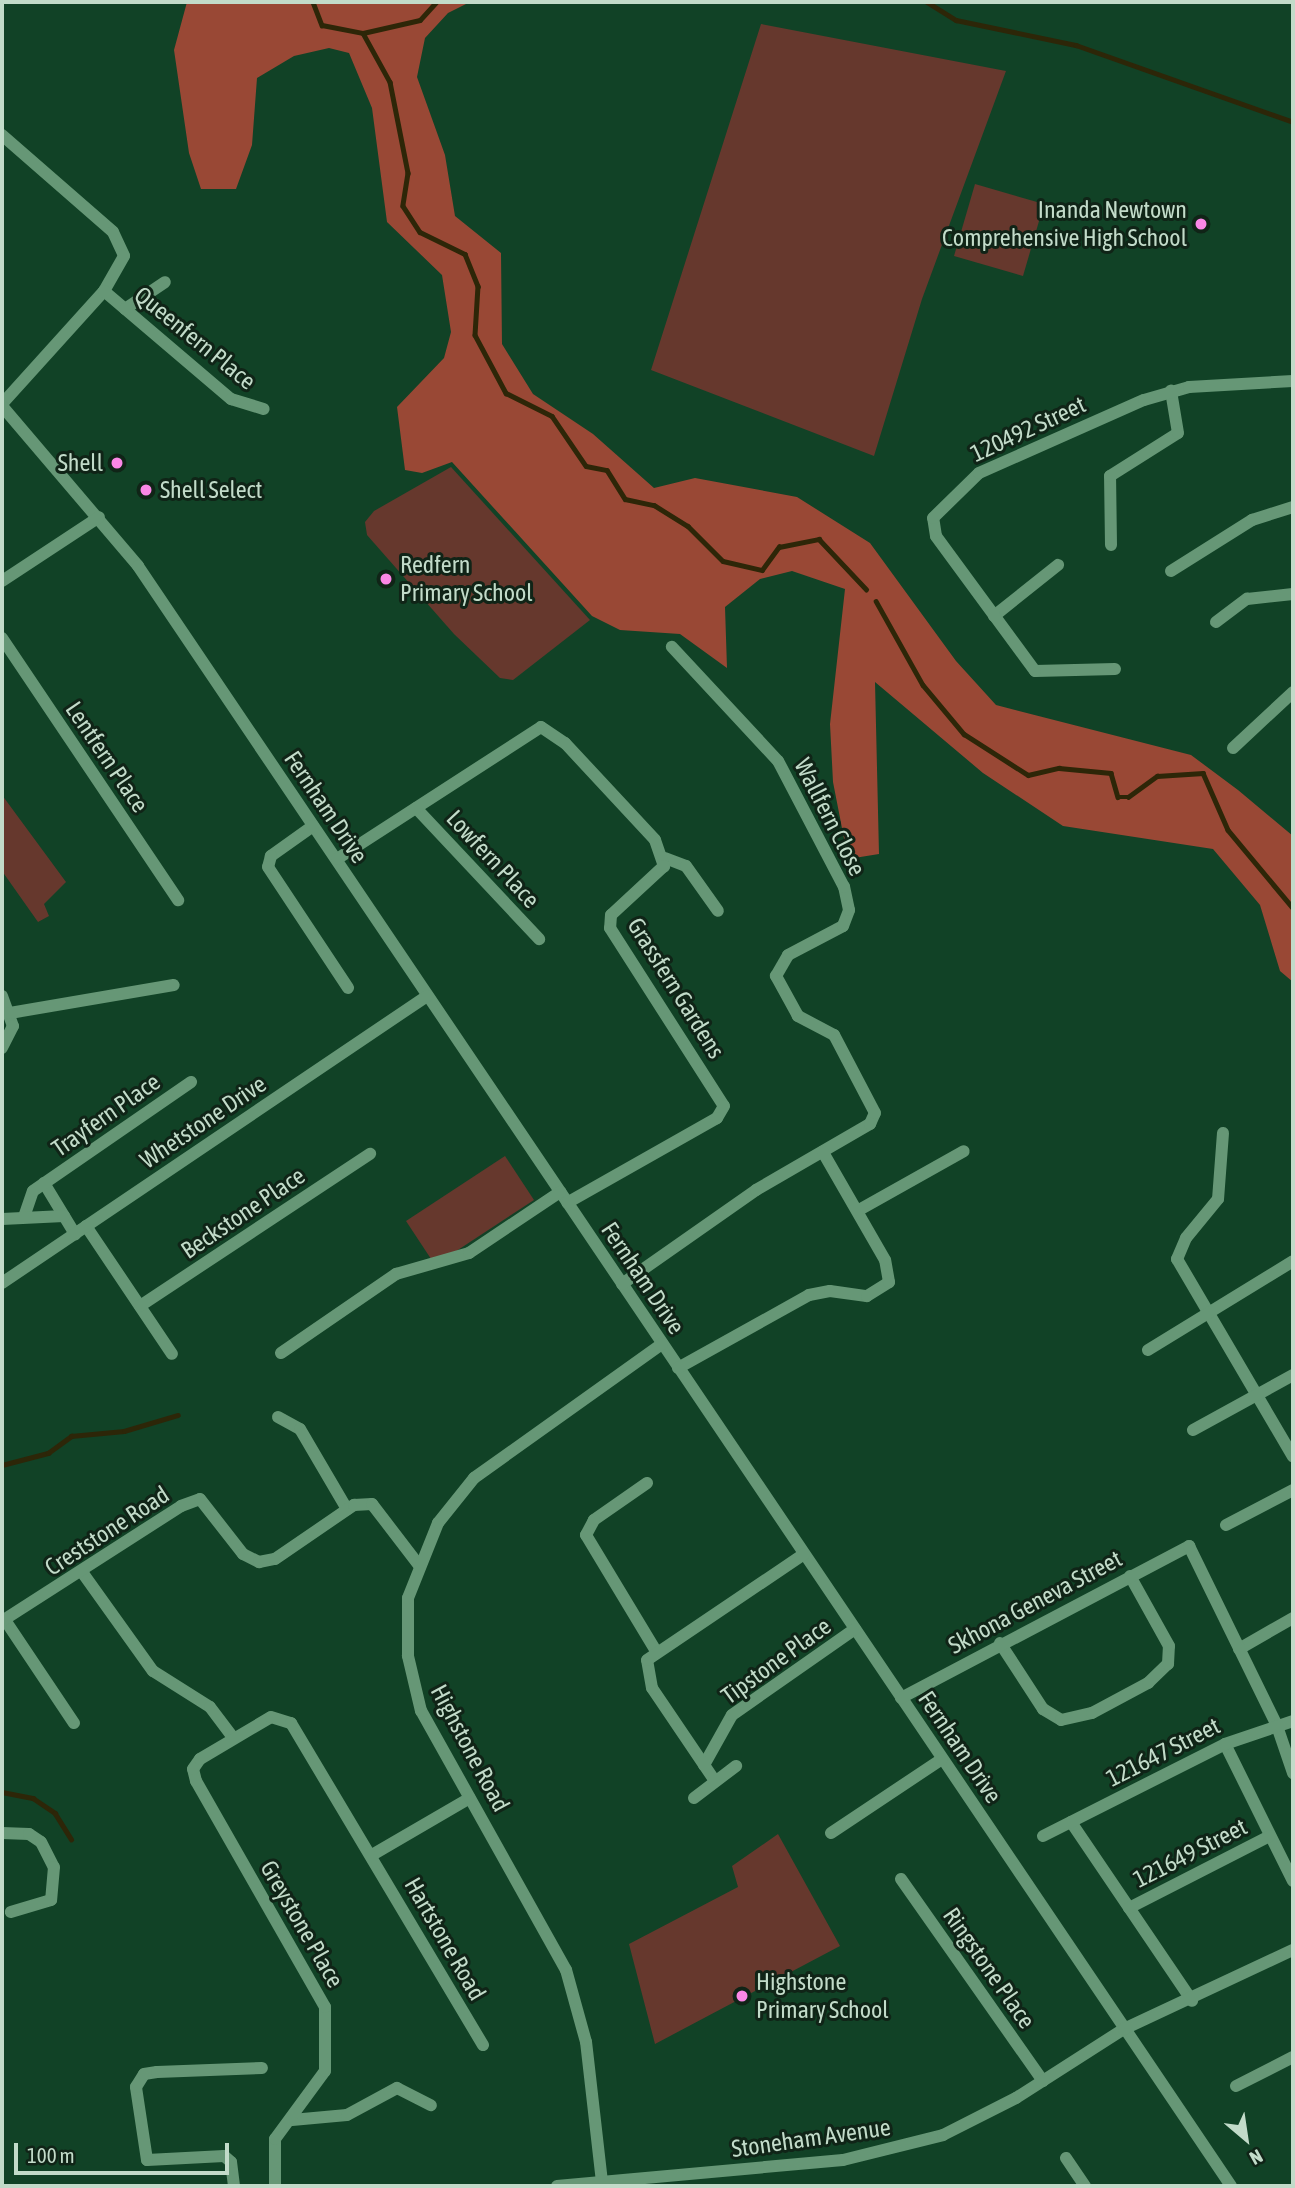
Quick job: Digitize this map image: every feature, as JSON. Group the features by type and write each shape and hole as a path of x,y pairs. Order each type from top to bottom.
{"street":[{"path":"2,135 119,239 121,265 104,291 2,405"},
{"path":"125,309 165,282"},
{"name":"Queenfern Place","path":"104,291 231,399 263,409"},
{"name":"120492 Street","path":"1115,669 1035,671 936,536 932,525 937,512 979,473 1001,461 1171,391 1293,381"},
{"path":"1111,545 1110,476 1178,433 1171,391"},
{"name":"Fernham Drive","path":"2,405 99,517 337,859 1231,2186"},
{"path":"1171,571 1252,520 1293,507"},
{"path":"2,581 99,517"},
{"path":"994,616 1058,565"},
{"path":"1216,622 1247,599 1293,594"},
{"name":"Lentfern Place","path":"2,638 178,900"},
{"name":"Wallfern Close","path":"622,1284 756,1190 870,1124 875,1113 834,1035 798,1016 776,976 788,955 843,926 848,899 778,761 672,647"},
{"path":"1233,748 1293,692"},
{"path":"337,859 541,727 565,743 665,858 686,866 718,911"},
{"name":"Lowfern Place","path":"416,808 539,939"},
{"path":"313,826 271,856 268,867 348,988"},
{"name":"Grassfern Gardens","path":"567,1203 722,1111 719,1095 610,928 611,915 659,873 665,858"},
{"path":"10,1013 174,985"},
{"path":"2,996 10,1013 11,1037 2,1048"},
{"name":"Whetstone Drive","path":"2,1283 427,996"},
{"name":"Trayfern Place","path":"25,1214 28,1196 44,1183 191,1082"},
{"path":"1223,1133 1216,1203 1186,1238 1177,1259 1293,1457"},
{"path":"859,1210 964,1151"},
{"path":"678,1368 809,1295 830,1291 867,1296 882,1290 890,1270 859,1210 823,1152"},
{"name":"Beckstone Place","path":"140,1306 370,1154"},
{"name":"Trayfern Place","path":"44,1183 64,1216 81,1230"},
{"path":"281,1353 396,1274 470,1252 560,1192"},
{"path":"2,1219 25,1214 64,1216"},
{"path":"81,1230 140,1306 172,1354"},
{"path":"1148,1350 1293,1261"},
{"name":"Highstone Road","path":"602,2182 586,2042 566,1970 470,1798 413,1687 407,1624 418,1564 449,1507 490,1463 662,1344"},
{"path":"1193,1430 1293,1375"},
{"path":"278,1416 300,1429 347,1509 363,1503 377,1507 418,1564"},
{"path":"647,1483 594,1520 586,1535 656,1651"},
{"path":"1226,1525 1293,1490"},
{"name":"Creststone Road","path":"3,1621 193,1500 211,1507 243,1554 260,1562 275,1559 347,1509"},
{"name":"Skhona Geneva Street","path":"901,1698 1000,1643 1189,1546 1240,1649"},
{"path":"715,1781 648,1681 645,1667 656,1651 804,1554"},
{"path":"82,1572 153,1671 210,1707 233,1738"},
{"path":"1000,1643 1043,1709 1061,1720 1092,1713 1148,1683 1168,1664 1165,1636 1130,1576"},
{"path":"1293,1618 1240,1649 1277,1726 1293,1773"},
{"path":"3,1621 74,1723"},
{"name":"Tipstone Place","path":"704,1765 732,1715 855,1629"},
{"name":"Hartstone Road","path":"233,1738 271,1717 286,1718 372,1855 483,2045"},
{"name":"121647 Street","path":"1043,1836 1225,1744 1293,1721"},
{"name":"Greystone Place","path":"233,1738 200,1759 193,1773 325,2007 326,2071 292,2120 275,2139 275,2186"},
{"path":"1225,1744 1293,1881"},
{"path":"831,1833 942,1759"},
{"path":"694,1798 736,1766"},
{"path":"372,1855 470,1798"},
{"path":"1071,1822 1192,2001"},
{"path":"2,1833 29,1834 41,1842 54,1867 51,1900 11,1912"},
{"name":"121649 Street","path":"1129,1908 1270,1836"},
{"name":"Ringstone Place","path":"901,1880 1043,2081"},
{"name":"Stoneham Avenue","path":"557,2186 669,2181 843,2160 904,2147 982,2118 1124,2029 1192,2001 1293,1950"},
{"path":"1236,2086 1293,2057"},
{"path":"234,2186 232,2162 224,2156 155,2164 141,2147 138,2079 157,2072 262,2068"},
{"path":"292,2120 346,2115 397,2088 431,2105"},
{"path":"1066,2158 1085,2186"}],"shaded area":[{"path":"187,2 470,2 448,13 425,38 417,77 445,155 455,216 501,253 502,344 533,394 593,434 654,488 695,478 797,497 870,543 956,661 996,705 1191,755 1238,790 1293,836 1293,982 1280,971 1260,905 1213,849 1063,826 983,773 875,682 879,854 848,859 833,782 830,724 845,589 792,571 760,579 725,607 727,668 680,634 620,630 592,616 452,462 422,473 405,470 397,407 444,358 451,332 442,275 387,222 372,108 349,53 329,48 294,56 257,78 252,145 236,189 201,189 189,153 174,50"},
{"path":"761,24 1006,71 922,299 874,456 651,370"},
{"path":"975,184 1044,204 1023,276 954,256"},
{"path":"451,467 590,620 513,680 500,678 454,634 367,535 365,522 374,511"},
{"path":"2,795 66,882 44,904 49,916 38,922 2,871"},
{"path":"505,1156 534,1200 435,1265 406,1221"},
{"path":"778,1834 840,1946 655,2044 629,1944 738,1887 732,1866"}],"waterway":[{"path":"313,2 322,25 363,33 420,20 436,2"},
{"path":"927,2 956,20 1076,45 1293,122"},
{"path":"363,33 390,82 408,173 403,206 420,232 465,254 478,286 475,335 506,393 552,416 586,466 607,470 625,499 654,505 688,526 723,561 762,570 779,547 819,539 866,589"},
{"path":"876,601 923,685 964,734 1028,775 1059,768 1111,773 1118,797 1128,797 1157,776 1203,773 1228,830 1293,908"},
{"path":"2,1465 48,1453 71,1436 124,1431 178,1415"},
{"path":"2,1792 33,1798 55,1813 71,1839"}],"place":[{"name":"Inanda Newtown Comprehensive High School","path":"1201,224"},
{"name":"Shell","path":"117,463"},
{"name":"Shell Select","path":"146,490"},
{"name":"Redfern Primary School","path":"386,579"},
{"name":"Highstone Primary School","path":"742,1996"}]}
